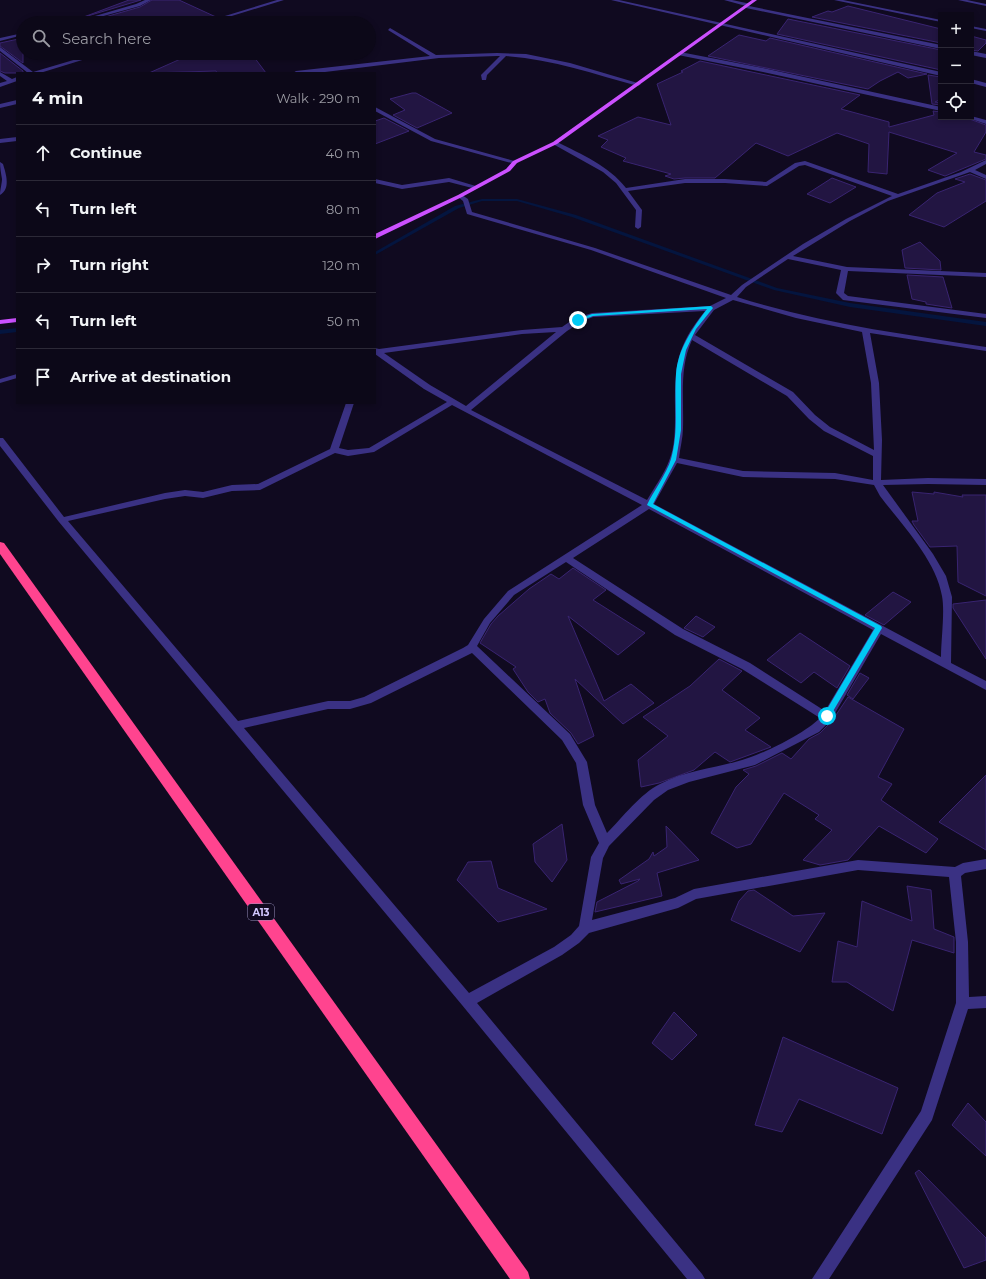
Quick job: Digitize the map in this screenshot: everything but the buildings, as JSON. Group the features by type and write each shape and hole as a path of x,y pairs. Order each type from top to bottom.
{"highway":[{"name":"A13","path":"0,546 521,1279"}],"main road":[{"path":"376,237 460,196 508,170 515,162 555,142 722,25 755,0"},
{"path":"0,322 16,320"}],"street":[{"path":"99,16 149,0"},
{"path":"228,16 282,0"},
{"path":"613,0 938,73"},
{"path":"726,0 938,46"},
{"path":"836,0 938,20"},
{"path":"960,0 986,5"},
{"path":"974,28 986,30"},
{"path":"390,29 435,57"},
{"path":"0,40 16,36"},
{"path":"0,49 32,72"},
{"path":"312,72 435,57 477,54 504,55 557,61 638,84"},
{"path":"680,54 763,70 938,108"},
{"path":"974,54 986,56"},
{"path":"484,79 484,75 504,55"},
{"path":"36,72 78,60"},
{"path":"0,74 15,80"},
{"path":"0,85 15,80"},
{"path":"974,82 986,84"},
{"path":"0,106 16,102"},
{"path":"376,110 389,118 433,140 515,162"},
{"path":"974,119 986,122"},
{"path":"0,142 16,139"},
{"path":"555,142 592,162 618,182 639,210 638,227"},
{"path":"624,190 685,181 725,181 767,184 797,164 805,162 898,196"},
{"path":"466,410 564,329 578,320 592,315 711,308 732,298 744,286 787,257 848,220 886,200 970,170 986,162"},
{"path":"0,164 5,180 0,194"},
{"path":"970,170 986,177"},
{"path":"376,181 402,187 449,180 476,187"},
{"path":"460,196 466,200 470,212 582,246 732,298 771,309 866,331 986,349"},
{"path":"787,257 842,267 845,269 986,275"},
{"path":"845,269 840,293 841,296 846,298 986,316"},
{"path":"236,726 328,705 350,705 367,700 446,662 472,647 475,639 487,621 511,593 649,505 674,460 679,430 679,374 684,350 694,329 711,308"},
{"path":"376,351 522,332 564,329"},
{"path":"866,331 875,383 877,483 895,510 930,556 940,576 947,597 946,664"},
{"path":"690,336 790,394 812,417 827,429 877,455"},
{"path":"376,351 427,387 466,410 649,505 986,686"},
{"path":"0,381 16,376"},
{"path":"62,520 165,496 185,493 203,495 232,488 260,487 334,450 348,453 371,450 452,402"},
{"path":"334,450 350,404"},
{"path":"0,440 62,520 467,1000 697,1279"},
{"path":"674,460 743,474 835,476 877,483 928,481 986,482"},
{"path":"566,558 679,632 746,666 827,716"},
{"path":"467,1000 558,951 575,940 585,928 597,857 605,843 650,797 664,787 686,778 751,762 815,729 827,716 879,628"},
{"path":"472,647 566,737 576,750 581,762 589,805 605,843"},
{"path":"585,928 678,902 694,894 858,865 956,872 963,868 986,864"},
{"path":"820,1279 927,1115 963,1003 962,942 955,876 956,872"},
{"path":"963,1003 986,1002"}],"waterway":[{"path":"376,253 457,207 482,200 517,200 574,216 776,289 850,305 986,324"},
{"path":"0,332 16,330"}],"route":[{"path":"578,320 592,315 624,312 711,308 694,329 684,350 679,374 679,430 674,460 649,505 879,628 827,716"}]}
